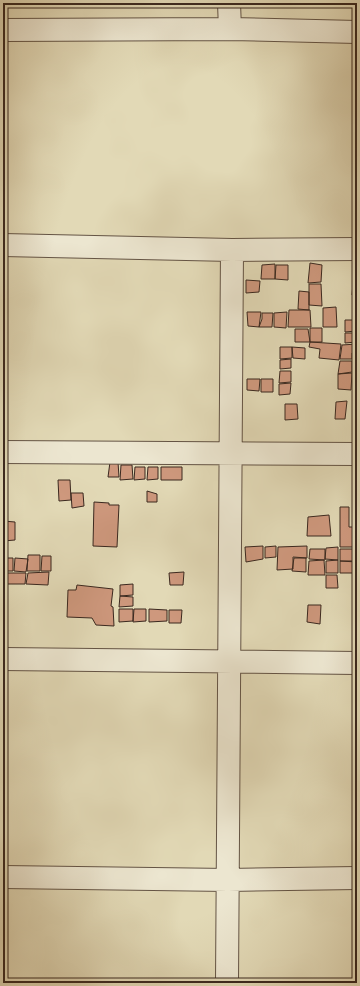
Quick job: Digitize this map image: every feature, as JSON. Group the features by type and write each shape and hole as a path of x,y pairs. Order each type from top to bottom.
{"street":[{"path":"229,3 230,29"},
{"path":"3,30 230,29 357,32"},
{"path":"3,245 232,250 357,249"},
{"path":"227,983 232,250"},
{"path":"3,452 357,454"},
{"path":"3,659 357,663"},
{"path":"3,877 228,880 357,878"}],"building":[{"path":"353,262 357,262 357,280 353,280"},
{"path":"310,263 322,265 321,282 308,283"},
{"path":"275,264 275,279 261,279 262,265"},
{"path":"276,265 288,265 288,280 275,279"},
{"path":"246,280 260,281 259,292 246,293"},
{"path":"353,283 357,283 357,296 352,295"},
{"path":"309,284 321,284 322,306 309,305"},
{"path":"299,291 309,292 309,310 298,309"},
{"path":"336,307 337,327 323,327 323,308"},
{"path":"289,310 310,310 311,327 288,327"},
{"path":"247,312 261,312 259,327 248,326"},
{"path":"287,312 286,328 274,327 274,313"},
{"path":"262,313 273,313 272,327 259,327 262,319"},
{"path":"345,320 357,320 356,331 345,332"},
{"path":"310,328 322,328 322,342 310,342"},
{"path":"295,329 308,329 310,342 295,342"},
{"path":"345,333 357,333 356,342 345,343"},
{"path":"310,342 341,344 339,360 319,358 320,349 309,347"},
{"path":"357,344 357,353 352,353 352,359 340,359 342,345"},
{"path":"280,347 292,347 292,358 280,359"},
{"path":"292,347 305,348 305,359 293,358"},
{"path":"291,359 291,368 280,369 280,360"},
{"path":"340,361 352,361 352,372 338,374"},
{"path":"280,371 291,371 291,382 279,383"},
{"path":"352,373 351,390 338,389 338,374"},
{"path":"247,379 260,379 259,391 247,390"},
{"path":"261,379 273,379 273,392 261,392"},
{"path":"291,383 290,394 279,395 279,384"},
{"path":"347,401 345,419 335,419 336,402"},
{"path":"285,404 297,404 298,419 285,420"},
{"path":"110,462 118,462 119,477 108,477"},
{"path":"121,465 132,465 133,479 120,480"},
{"path":"135,467 145,467 145,479 134,480"},
{"path":"148,467 158,467 158,479 147,480"},
{"path":"161,467 182,467 182,480 161,480"},
{"path":"58,480 70,480 71,500 59,501"},
{"path":"147,491 157,494 157,502 147,502"},
{"path":"71,493 83,493 84,506 72,508"},
{"path":"94,502 119,505 117,547 93,546"},
{"path":"340,507 349,507 349,527 357,527 357,547 340,547"},
{"path":"329,515 331,536 307,536 308,517"},
{"path":"3,521 15,522 15,540 3,541"},
{"path":"263,546 263,559 246,562 245,547"},
{"path":"276,546 276,557 265,558 265,547"},
{"path":"307,546 307,558 293,557 293,569 277,570 278,547"},
{"path":"338,547 338,560 325,559 326,548"},
{"path":"310,549 325,549 325,560 309,559"},
{"path":"340,549 354,549 355,561 340,561"},
{"path":"28,555 40,555 40,571 27,571"},
{"path":"42,556 51,556 51,571 41,571"},
{"path":"3,558 13,558 13,571 3,571"},
{"path":"15,558 28,559 26,572 14,571"},
{"path":"294,558 306,558 306,572 292,571"},
{"path":"324,560 325,575 308,575 309,561"},
{"path":"338,560 338,573 326,573 326,561"},
{"path":"340,561 357,562 357,573 340,573"},
{"path":"49,572 48,585 26,584 28,573"},
{"path":"184,572 183,585 170,585 169,573"},
{"path":"3,573 26,573 25,584 4,584"},
{"path":"326,575 337,575 338,588 326,588"},
{"path":"133,584 133,595 120,596 120,585"},
{"path":"77,585 113,589 111,606 113,607 114,626 96,625 92,618 67,617 68,590 76,590"},
{"path":"120,596 133,597 133,606 119,607"},
{"path":"308,605 321,605 320,624 307,622"},
{"path":"119,609 133,609 133,621 119,622"},
{"path":"134,609 146,609 146,621 133,622"},
{"path":"149,609 167,610 167,621 149,622"},
{"path":"169,610 182,610 181,623 169,623"}]}
